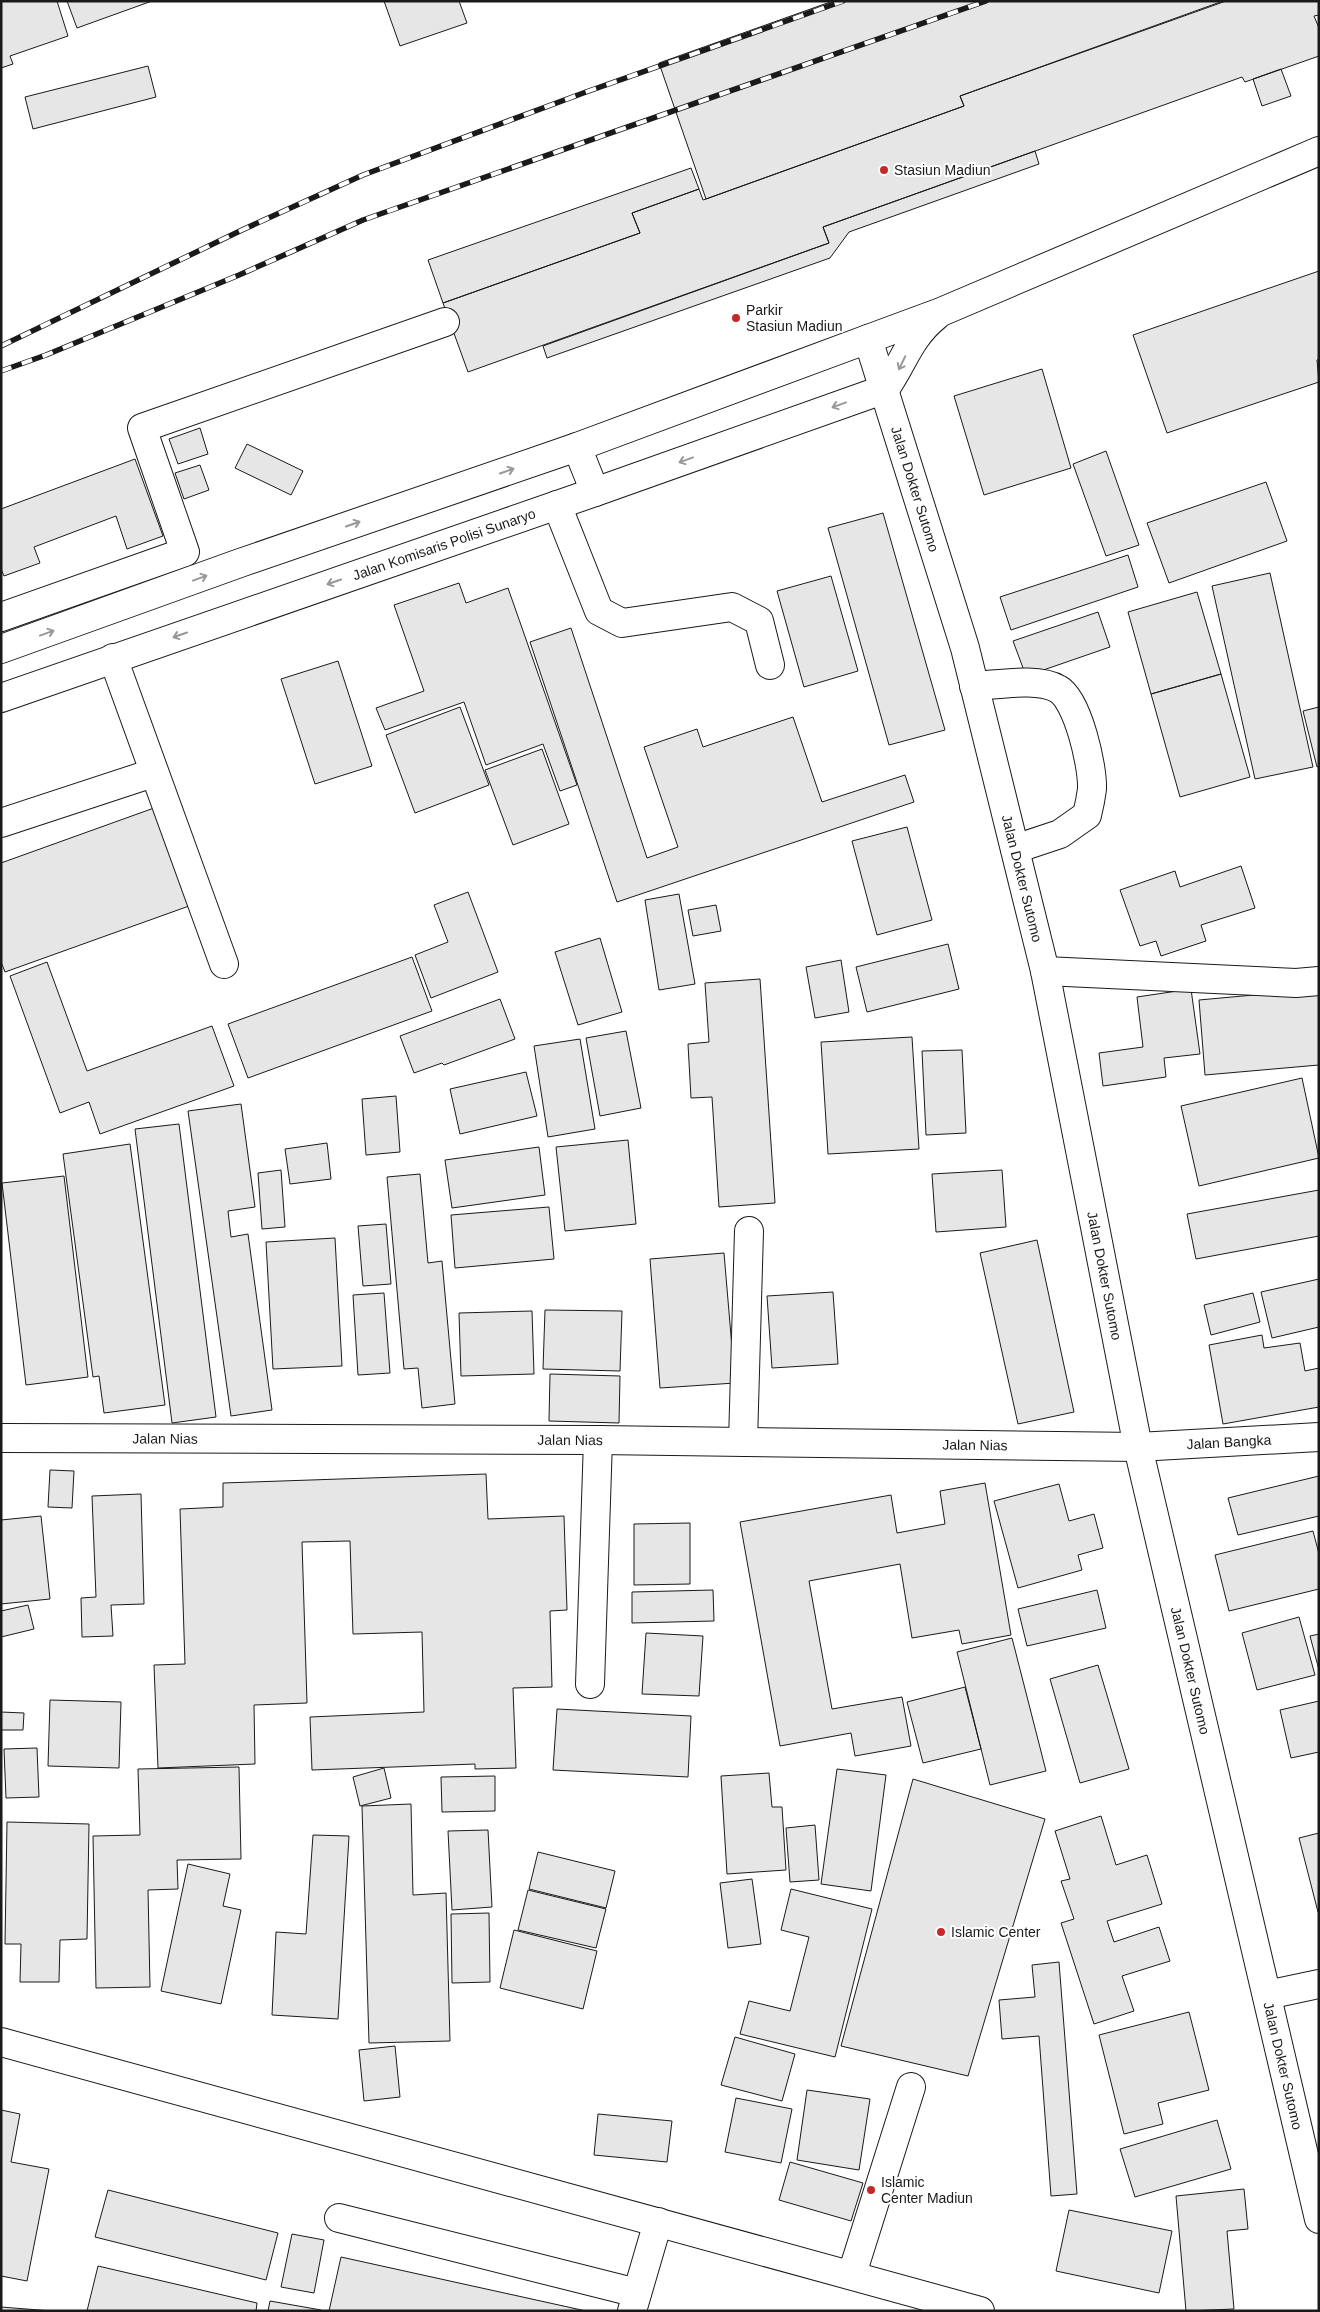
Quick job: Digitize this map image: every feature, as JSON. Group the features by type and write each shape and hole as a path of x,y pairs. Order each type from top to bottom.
{"main road":[{"path":"1,649 240,563 577,447 940,312 1319,151"},
{"path":"885,389 898,371 912,340 940,312"},
{"path":"1,617 186,552 142,428 445,322"},
{"name":"Jalan Dokter Sutomo","path":"868,339 965,648 1044,971 1138,1447 1319,2219"},
{"name":"Jalan Komisaris Polisi Sunaryo","path":"1,698 595,492 885,389"},
{"path":"577,447 595,492"},
{"path":"557,505 599,611 622,623 732,607 759,621 770,665"},
{"path":"113,658 153,773 224,964"},
{"path":"974,686 1034,683 1059,689 1074,707 1086,746 1092,788 1087,815 1060,834 1014,849"},
{"path":"1,823 153,773"},
{"path":"1044,971 1296,983 1319,981"},
{"path":"743,1442 748,1231"},
{"name":"Jalan Bangka","path":"1138,1447 1319,1437"},
{"name":"Jalan Nias","path":"1,1438 598,1440 1138,1447"},
{"path":"590,1684 598,1440"},
{"path":"1267,1995 1319,1984"},
{"path":"1,2042 852,2274 980,2311"},
{"path":"852,2274 911,2087"},
{"path":"339,2218 635,2302 658,2222"}],"building":[{"path":"1,1 57,1 68,36 10,56 13,64 1,68"},
{"path":"67,1 152,1 77,28"},
{"path":"384,1 459,1 467,23 400,46"},
{"path":"833,1 1223,1 960,96 964,106 706,199 659,63"},
{"name":"Stasiun Madiun","path":"1226,1 1319,1 1319,15 1314,16 1319,28 1319,56 1245,82 1242,77 823,227 829,243 468,372 443,303 640,233 632,213 699,189 703,200 706,199 964,106 960,96"},
{"path":"148,66 156,97 33,129 25,97"},
{"path":"1281,69 1291,96 1262,106 1253,79"},
{"path":"1035,151 1039,164 849,232 830,258 547,358 543,346 829,243 823,227"},
{"path":"691,168 699,189 632,213 640,233 443,303 428,260"},
{"path":"1319,271 1319,359 1317,360 1319,382 1167,433 1133,335"},
{"path":"1042,369 1071,468 984,495 954,396"},
{"path":"200,428 208,454 178,464 169,439"},
{"path":"247,444 303,471 291,495 235,468"},
{"path":"1106,451 1139,545 1106,556 1073,464"},
{"path":"135,459 163,536 127,549 116,516 34,547 40,563 4,576 1,569 1,509"},
{"path":"200,465 209,490 184,499 175,473"},
{"path":"1266,482 1287,541 1169,583 1147,523"},
{"path":"883,513 945,730 889,745 828,528"},
{"path":"1128,555 1138,587 1011,630 1000,597"},
{"path":"1270,573 1313,767 1255,779 1212,586"},
{"path":"831,576 858,671 804,687 777,591"},
{"path":"459,583 466,603 508,588 577,785 560,791 543,744 486,765 464,702 385,730 376,708 424,691 394,605"},
{"path":"1197,592 1221,674 1151,694 1128,612"},
{"path":"1098,612 1110,647 1026,676 1013,641"},
{"path":"571,628 647,858 678,847 644,747 697,729 703,747 793,717 822,802 905,775 914,802 617,902 530,642"},
{"path":"338,661 372,766 315,784 281,679"},
{"path":"1221,674 1250,777 1180,797 1151,694"},
{"path":"460,707 489,785 415,813 386,735"},
{"path":"1319,707 1319,766 1317,767 1303,711"},
{"path":"542,749 569,824 513,845 485,770"},
{"path":"154,808 189,906 5,972 1,962 1,863"},
{"path":"907,827 932,920 877,935 852,841"},
{"path":"1241,866 1255,908 1201,925 1206,941 1161,956 1156,941 1140,946 1120,890 1175,871 1180,887"},
{"path":"468,892 498,972 431,998 415,955 448,942 434,905"},
{"path":"679,894 695,984 659,990 645,900"},
{"path":"716,905 721,931 693,936 688,910"},
{"path":"600,938 622,1012 578,1025 555,952"},
{"path":"948,944 959,989 867,1012 856,967"},
{"path":"412,957 432,1011 248,1078 228,1024"},
{"path":"841,960 849,1012 815,1018 806,967"},
{"path":"47,962 87,1071 212,1026 234,1086 100,1134 89,1102 60,1113 10,976"},
{"path":"760,979 775,1203 719,1207 712,1097 691,1098 688,1044 709,1042 705,983"},
{"path":"1191,989 1200,1054 1164,1058 1166,1077 1103,1086 1099,1053 1143,1047 1137,997"},
{"path":"1319,989 1319,1065 1205,1075 1199,1000"},
{"path":"500,999 515,1039 444,1065 442,1063 414,1073 400,1036"},
{"path":"626,1031 641,1108 600,1116 586,1038"},
{"path":"912,1037 919,1149 828,1154 821,1042"},
{"path":"580,1039 595,1129 548,1137 534,1046"},
{"path":"962,1050 966,1133 926,1135 922,1051"},
{"path":"526,1072 537,1116 460,1134 450,1089"},
{"path":"1302,1078 1319,1158 1199,1186 1181,1106"},
{"path":"396,1096 400,1152 366,1155 362,1099"},
{"path":"241,1104 255,1207 228,1211 231,1237 248,1234 272,1410 231,1416 188,1111"},
{"path":"179,1124 216,1417 172,1423 135,1129"},
{"path":"628,1140 636,1224 565,1231 556,1147"},
{"path":"327,1143 331,1179 290,1184 285,1149"},
{"path":"130,1144 165,1405 104,1413 99,1376 93,1377 63,1154"},
{"path":"539,1147 545,1195 452,1208 445,1160"},
{"path":"281,1170 285,1227 262,1229 258,1173"},
{"path":"1002,1170 1006,1227 936,1232 932,1174"},
{"path":"420,1174 428,1263 442,1261 455,1404 422,1408 418,1368 404,1369 387,1177"},
{"path":"64,1176 88,1377 26,1385 2,1183"},
{"path":"1319,1190 1319,1236 1196,1259 1187,1214"},
{"path":"549,1207 554,1259 455,1268 451,1215"},
{"path":"386,1224 391,1284 363,1286 358,1226"},
{"path":"335,1238 342,1366 273,1369 266,1242"},
{"path":"1037,1240 1074,1412 1018,1424 980,1253"},
{"path":"724,1253 735,1383 660,1388 650,1259"},
{"path":"1319,1279 1319,1327 1272,1338 1261,1292"},
{"path":"833,1292 838,1364 772,1368 767,1296"},
{"path":"384,1293 390,1373 358,1375 353,1295"},
{"path":"1253,1293 1260,1322 1211,1335 1204,1305"},
{"path":"545,1310 622,1311 620,1371 543,1369"},
{"path":"532,1311 534,1374 461,1376 459,1313"},
{"path":"1262,1335 1264,1348 1300,1343 1305,1371 1319,1368 1319,1407 1223,1424 1209,1345"},
{"path":"550,1374 620,1376 619,1423 549,1421"},
{"path":"50,1470 74,1471 72,1508 48,1507"},
{"path":"486,1474 488,1519 564,1516 567,1610 550,1611 552,1687 513,1688 516,1768 475,1769 475,1764 312,1770 310,1717 424,1712 422,1632 353,1634 350,1541 302,1542 307,1703 254,1705 255,1764 158,1768 154,1665 185,1664 180,1509 223,1507 223,1483"},
{"path":"1319,1476 1319,1516 1238,1535 1228,1498"},
{"path":"985,1483 1011,1635 962,1644 959,1630 912,1638 900,1564 809,1581 832,1709 902,1697 911,1746 855,1756 851,1733 780,1746 740,1522 891,1495 897,1533 945,1524 940,1491"},
{"path":"1059,1484 1069,1521 1094,1514 1103,1548 1078,1555 1082,1570 1018,1588 994,1501"},
{"path":"141,1494 144,1604 111,1605 113,1636 82,1637 81,1598 96,1597 92,1496"},
{"path":"41,1516 50,1599 1,1604 1,1520"},
{"path":"690,1523 690,1584 634,1585 634,1524"},
{"path":"1313,1531 1319,1554 1319,1589 1229,1611 1215,1555"},
{"path":"713,1590 714,1621 632,1623 632,1592"},
{"path":"1097,1590 1106,1628 1027,1646 1018,1609"},
{"path":"28,1605 34,1629 1,1637 1,1611"},
{"path":"1299,1617 1315,1675 1257,1690 1242,1633"},
{"path":"646,1633 703,1636 699,1696 642,1694"},
{"path":"1319,1634 1319,1670 1310,1636"},
{"path":"1012,1638 1046,1771 990,1785 957,1652"},
{"path":"1098,1665 1129,1769 1080,1783 1050,1679"},
{"path":"965,1687 981,1749 923,1763 907,1702"},
{"path":"50,1700 121,1702 119,1768 48,1766"},
{"path":"1319,1701 1319,1752 1291,1758 1280,1710"},
{"path":"557,1709 691,1716 688,1777 553,1770"},
{"path":"1,1712 24,1713 23,1730 1,1730"},
{"path":"37,1748 39,1797 6,1798 4,1749"},
{"path":"239,1767 241,1859 177,1860 178,1889 148,1890 150,1987 96,1988 93,1836 140,1835 138,1769"},
{"path":"384,1768 391,1798 360,1806 353,1777"},
{"path":"837,1769 886,1775 871,1891 821,1884"},
{"path":"769,1773 772,1807 782,1807 786,1870 727,1874 721,1776"},
{"path":"495,1776 495,1811 442,1812 441,1777"},
{"name":"Islamic Center","path":"913,1779 1045,1819 968,2076 841,2046"},
{"path":"411,1804 413,1895 446,1893 450,2041 369,2043 362,1806"},
{"path":"1101,1816 1116,1865 1147,1855 1162,1904 1107,1921 1114,1942 1159,1927 1170,1961 1122,1976 1134,2011 1094,2024 1061,1923 1074,1919 1061,1881 1070,1879 1055,1831"},
{"path":"7,1822 89,1824 87,1939 60,1940 59,1982 20,1982 21,1944 5,1944"},
{"path":"815,1825 819,1880 790,1882 786,1828"},
{"path":"488,1830 492,1907 452,1910 448,1831"},
{"path":"1319,1833 1319,1912 1318,1912 1299,1838"},
{"path":"313,1835 349,1836 338,2019 272,2015 276,1932 306,1934"},
{"path":"538,1852 615,1871 606,1908 529,1889"},
{"path":"188,1864 230,1874 223,1906 241,1910 221,2004 161,1991"},
{"path":"752,1879 761,1944 728,1948 720,1883"},
{"path":"791,1889 872,1909 835,2057 740,2034 749,2001 790,2011 809,1937 781,1930"},
{"path":"528,1890 606,1909 596,1948 518,1930"},
{"path":"489,1913 490,1982 452,1983 451,1914"},
{"path":"514,1930 597,1951 583,2009 500,1988"},
{"path":"1059,1962 1077,2194 1051,2196 1039,2036 1002,2039 999,2000 1035,1997 1032,1965"},
{"path":"1189,2012 1209,2090 1158,2103 1163,2124 1124,2134 1099,2035"},
{"path":"735,2037 795,2054 782,2101 721,2085"},
{"path":"395,2046 400,2097 364,2101 359,2050"},
{"path":"807,2090 870,2099 859,2170 797,2160"},
{"path":"736,2098 792,2109 781,2163 725,2152"},
{"path":"1,2110 20,2114 11,2162 49,2169 27,2281 1,2276"},
{"path":"598,2114 672,2121 667,2162 594,2155"},
{"path":"1217,2120 1231,2169 1135,2197 1120,2149"},
{"path":"790,2162 863,2183 851,2221 779,2200"},
{"path":"1244,2189 1248,2229 1227,2231 1234,2309 1186,2311 1176,2196"},
{"path":"108,2190 278,2233 266,2280 95,2237"},
{"path":"1069,2210 1172,2231 1159,2293 1056,2271"},
{"path":"292,2234 324,2240 314,2293 281,2287"},
{"path":"341,2257 586,2311 329,2311"},
{"path":"98,2266 257,2303 256,2311 87,2311"},
{"path":"270,2301 321,2310 321,2311 268,2311"},
{"path":"1,2307 52,2311 1,2311"}],"railway":[{"path":"1,346 242,230 363,175 586,92 843,1"},
{"path":"1,371 46,355 239,275 363,220 986,1"}],"place":[{"name":"Stasiun Madiun","path":"884,170"},
{"name":"Parkir Stasiun Madiun","path":"736,318"},
{"name":"Islamic Center","path":"941,1932"},
{"name":"Islamic Center Madiun","path":"871,2190"}]}
